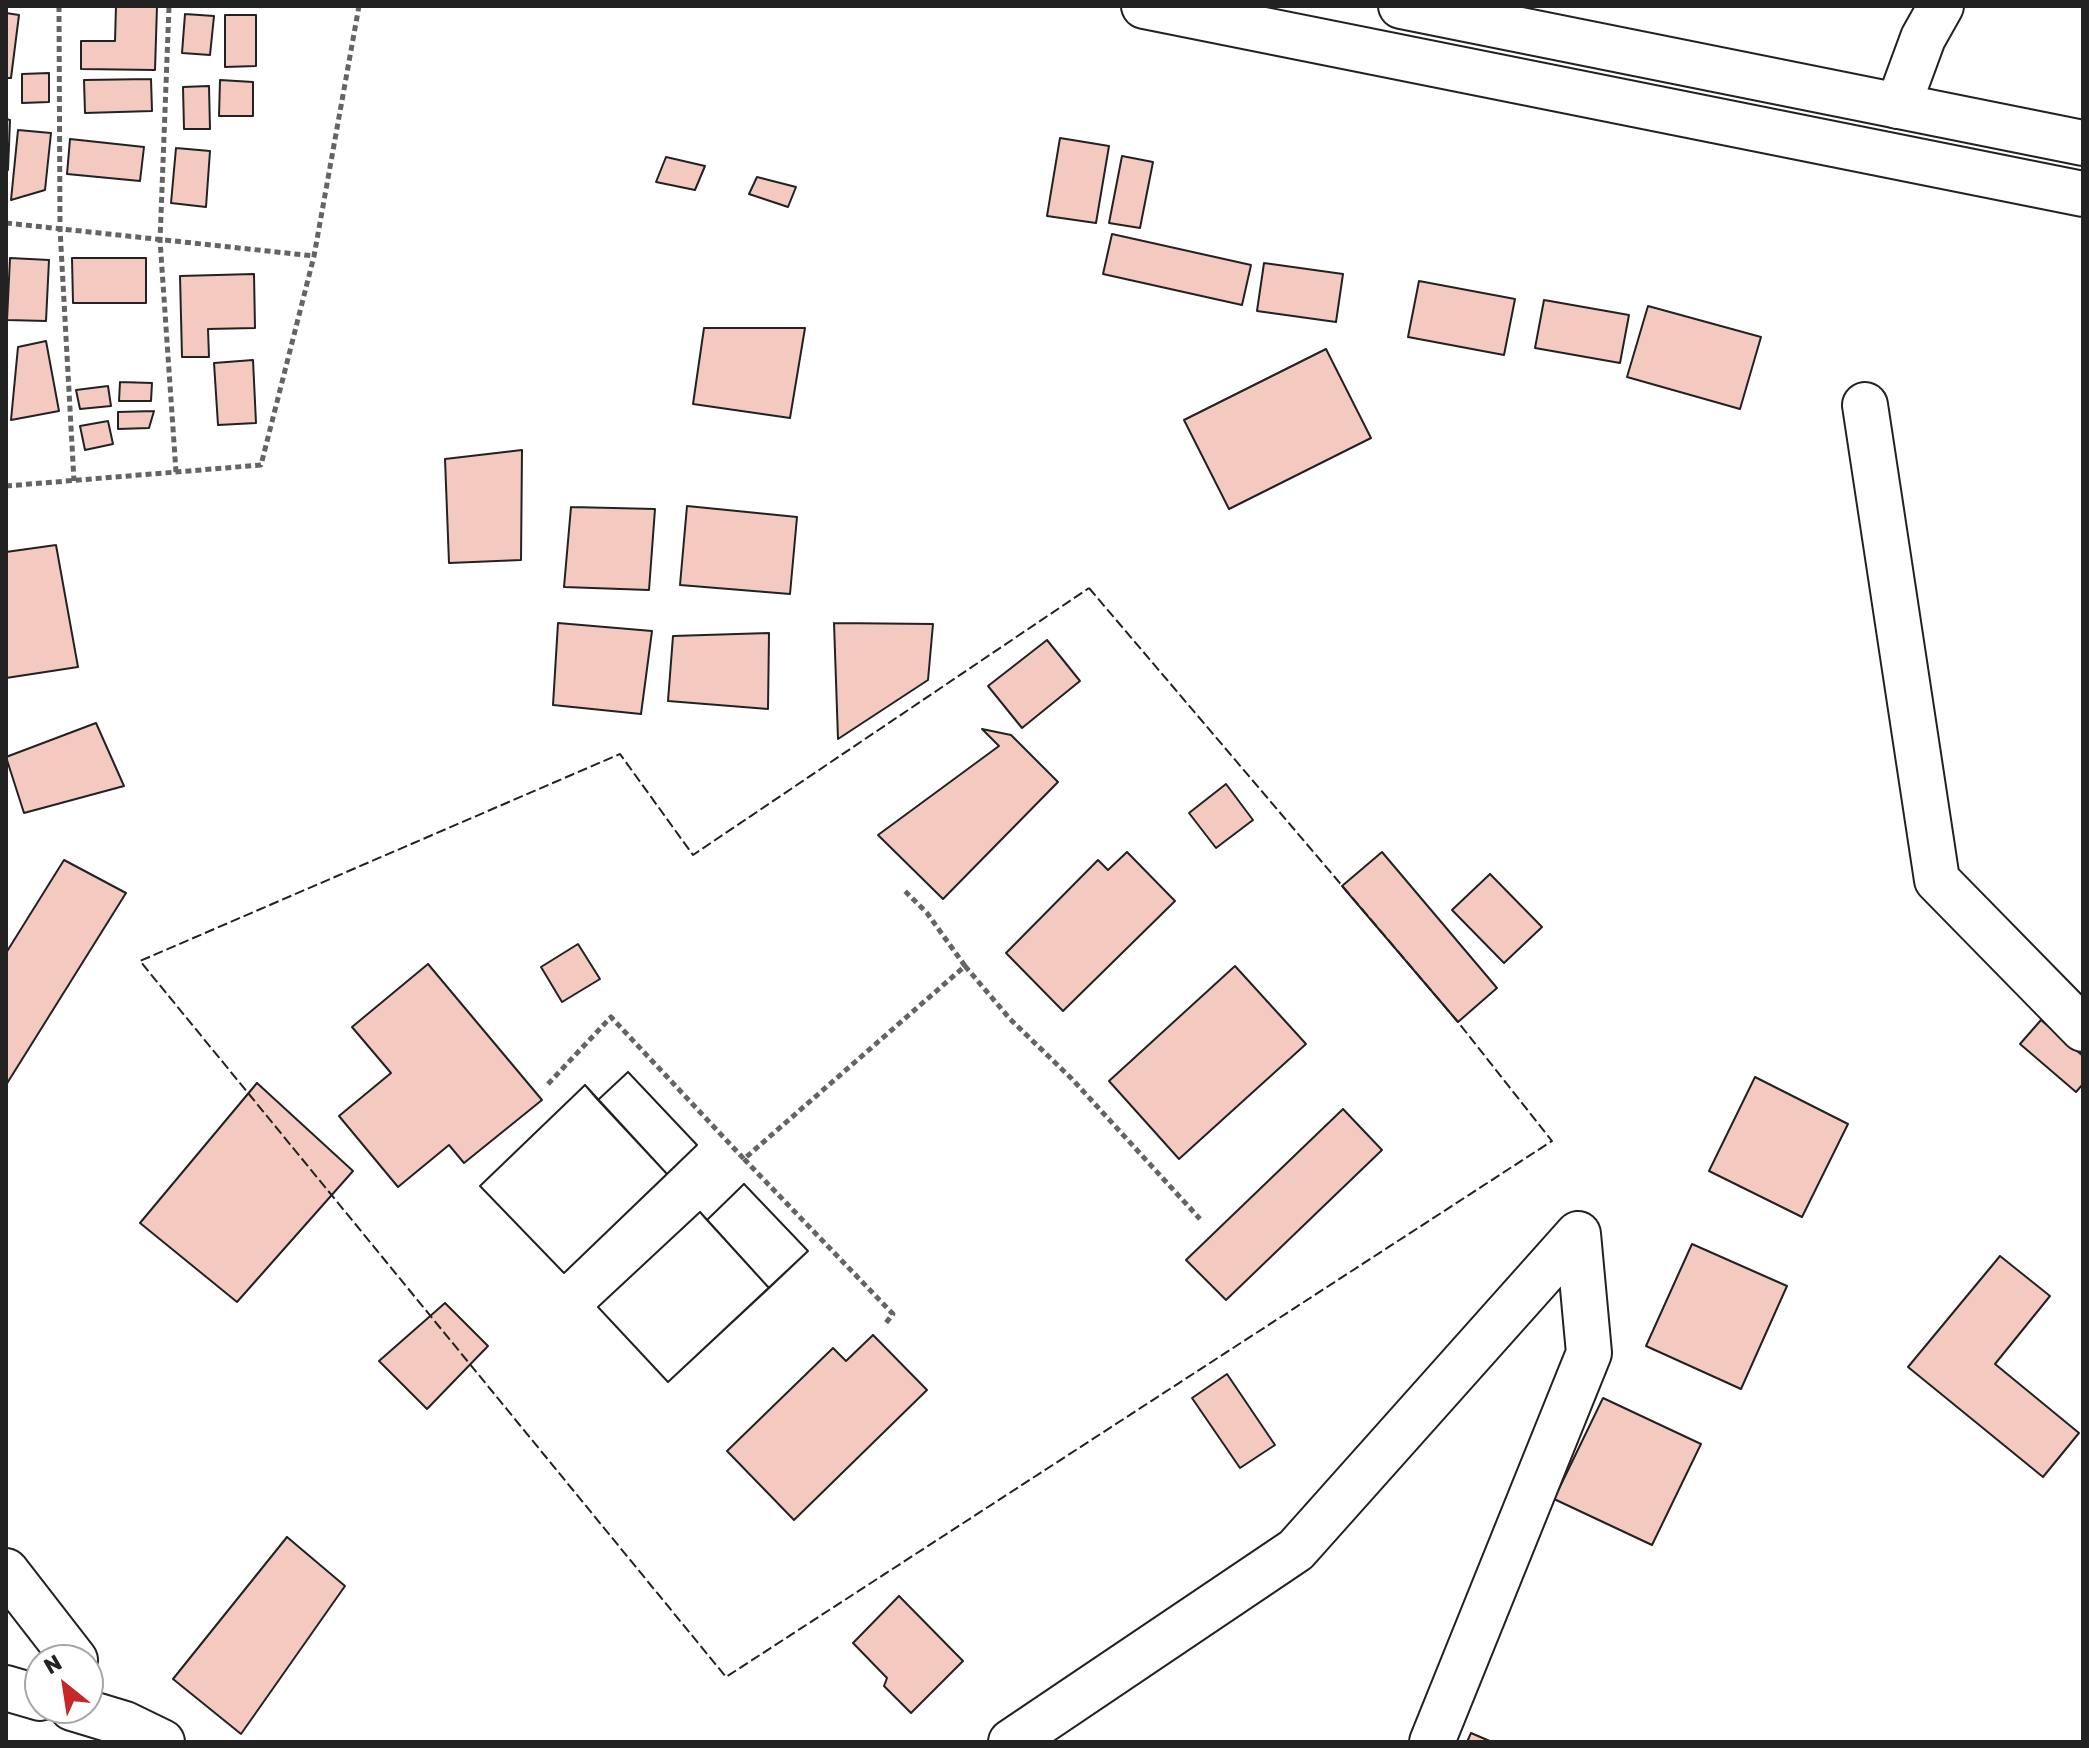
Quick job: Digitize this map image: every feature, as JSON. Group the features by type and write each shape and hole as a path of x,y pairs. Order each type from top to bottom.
{"main road":[{"path":"1144,6 2083,194"},
{"path":"1401,6 2083,143"},
{"path":"1898,106 1923,38 1941,6"},
{"path":"1865,405 1937,880 2083,1029"},
{"path":"1011,1742 1296,1550 1578,1234 1589,1353 1432,1742"},
{"path":"6,1571 63,1644"},
{"path":"104,1694 140,1736"},
{"path":"104,1721 140,1736"}],"path":[{"path":"59,6 60,229 74,481"},
{"path":"6,486 261,465 314,256 359,6"},
{"path":"169,7 160,240 176,472"},
{"path":"6,223 314,256"},
{"path":"904,890 927,913 965,966 1010,1019 1072,1079 1200,1219"},
{"path":"744,1159 965,966"},
{"path":"548,1084 611,1017 893,1314 885,1324"}],"building":[{"path":"116,6 157,6 155,70 81,69 81,41 115,41"},
{"path":"6,13 19,15 11,78 6,78"},
{"path":"185,14 214,16 210,55 182,53"},
{"path":"225,15 256,15 256,66 225,67"},
{"path":"49,73 49,102 22,103 22,74"},
{"path":"151,79 152,111 85,113 84,80"},
{"path":"220,80 253,82 253,116 219,116"},
{"path":"209,86 210,129 184,129 183,87"},
{"path":"6,119 10,120 8,170 6,169"},
{"path":"18,130 51,133 45,190 11,200"},
{"path":"1060,138 1109,146 1096,223 1047,216"},
{"path":"70,139 144,147 140,181 67,174"},
{"path":"176,148 210,151 206,207 171,203"},
{"path":"1122,156 1153,162 1140,228 1109,223"},
{"path":"666,157 705,166 695,190 656,182"},
{"path":"757,177 796,187 788,207 749,194"},
{"path":"1112,234 1251,265 1242,305 1103,274"},
{"path":"10,258 49,260 46,321 7,320"},
{"path":"72,258 146,258 146,303 73,303"},
{"path":"1264,263 1343,274 1336,322 1257,311"},
{"path":"254,274 255,328 208,329 209,357 182,357 180,276"},
{"path":"1419,281 1515,299 1504,355 1408,337"},
{"path":"1544,300 1629,315 1620,363 1535,348"},
{"path":"1648,306 1761,337 1740,409 1627,377"},
{"path":"704,328 805,328 790,418 693,404"},
{"path":"46,341 59,411 11,420 18,347"},
{"path":"1326,349 1371,438 1229,509 1184,420"},
{"path":"253,360 256,423 218,425 214,363"},
{"path":"120,382 152,383 151,401 119,401"},
{"path":"108,386 111,406 80,409 76,390"},
{"path":"154,411 149,428 118,429 118,412"},
{"path":"108,421 113,444 85,450 80,426"},
{"path":"522,450 521,560 449,563 445,459"},
{"path":"687,506 797,517 790,594 680,585"},
{"path":"571,507 655,509 649,590 564,587"},
{"path":"56,545 78,667 6,678 6,552"},
{"path":"558,623 652,631 641,714 553,705"},
{"path":"834,623 933,624 928,680 838,739"},
{"path":"769,633 768,709 668,701 673,636"},
{"path":"1047,640 1080,681 1022,728 988,686"},
{"path":"96,723 124,786 24,813 6,757"},
{"path":"982,729 1011,735 1058,782 943,899 878,835 999,746"},
{"path":"1226,784 1253,820 1216,848 1189,813"},
{"path":"1127,852 1175,901 1063,1011 1006,953 1098,860 1108,870"},
{"path":"1382,852 1497,988 1458,1022 1342,886"},
{"path":"64,860 126,893 6,1085 6,953"},
{"path":"1490,874 1542,927 1504,963 1452,910"},
{"path":"578,944 600,979 562,1002 541,967"},
{"path":"428,964 542,1100 464,1163 449,1145 398,1187 339,1116 391,1073 352,1027"},
{"path":"1235,966 1306,1044 1179,1159 1109,1081"},
{"path":"2041,1020 2083,1056 2083,1084 2076,1092 2020,1044"},
{"path":"628,1072 697,1145 564,1273 480,1186 585,1085 598,1100"},
{"path":"628,1072 697,1145 667,1174 598,1100"},
{"path":"1755,1077 1848,1124 1802,1217 1709,1171"},
{"path":"257,1083 353,1171 237,1302 140,1223"},
{"path":"585,1085 667,1174 564,1273 480,1186"},
{"path":"1343,1109 1382,1150 1226,1300 1186,1260"},
{"path":"744,1184 808,1251 668,1382 598,1307 700,1212 707,1220"},
{"path":"744,1184 808,1251 769,1288 707,1220"},
{"path":"700,1212 769,1288 668,1382 598,1307"},
{"path":"1692,1244 1787,1286 1741,1389 1646,1346"},
{"path":"2000,1256 2050,1296 1995,1364 2079,1433 2043,1477 1908,1367"},
{"path":"445,1303 488,1346 427,1409 379,1361"},
{"path":"873,1335 927,1390 794,1520 727,1451 833,1348 846,1361"},
{"path":"1227,1374 1275,1445 1240,1468 1192,1398"},
{"path":"1603,1398 1701,1444 1652,1545 1554,1499"},
{"path":"287,1537 345,1586 241,1734 173,1679"},
{"path":"899,1596 963,1661 911,1713 884,1686 887,1678 853,1643"},
{"path":"1471,1733 1492,1742 1467,1742"}],"fence":[{"path":"1089,588 1458,1022 1552,1141 726,1677 140,961 620,754 693,855 1089,588"}]}
